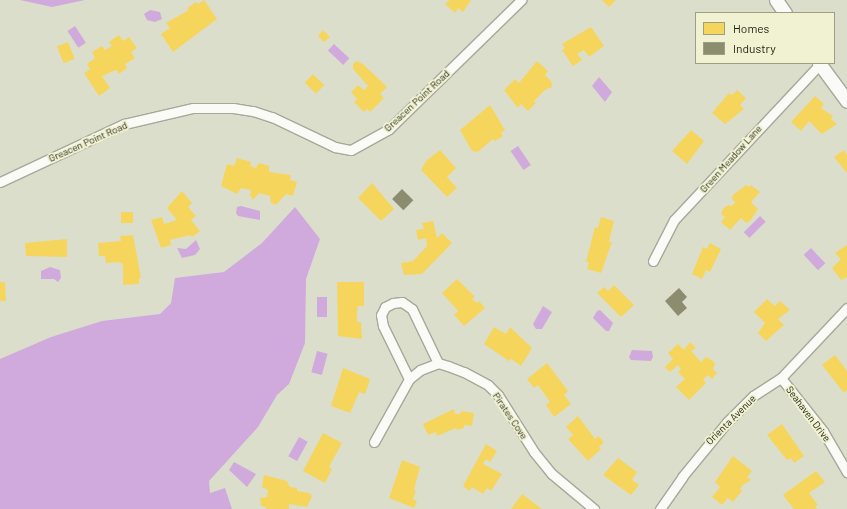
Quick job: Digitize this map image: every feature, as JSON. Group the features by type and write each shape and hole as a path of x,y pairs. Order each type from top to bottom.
{"street":[{"name":"Greacen Point Road","path":"0,182 124,124 193,108 233,108 253,111 272,117 335,147 351,150 389,129 522,0"},
{"path":"776,0 784,12"},
{"path":"819,64 847,101"},
{"name":"Green Meadow Lane","path":"653,260 674,220 819,64"},
{"path":"374,442 409,379 420,370 438,363 412,309 402,302 389,305 381,315 383,326 409,379"},
{"name":"Orienta Avenue","path":"660,509 686,471 727,422 753,396 781,378 847,308"},
{"name":"Pirates Cove","path":"438,363 462,371 488,385 506,406 534,452 552,474 594,509"},
{"name":"Seahaven Drive","path":"781,378 823,431 847,472"}],"shaded area":[{"path":"20,0 85,0 52,7"},
{"path":"150,10 160,12 162,19 155,22 147,20 144,14"},
{"path":"75,26 86,43 78,48 67,31"},
{"path":"334,44 349,58 343,65 328,51"},
{"path":"599,77 612,92 605,102 592,86"},
{"path":"518,146 531,165 523,170 511,151"},
{"path":"241,206 260,211 260,220 238,216 236,213 237,207"},
{"path":"295,207 320,239 306,279 305,343 289,384 277,395 258,427 209,481 210,493 225,488 232,509 0,509 0,359 51,337 102,321 160,314 171,303 175,278 224,272 262,243"},
{"path":"760,216 766,222 749,238 744,232"},
{"path":"196,240 200,249 195,255 182,258 177,248 186,249"},
{"path":"811,248 825,263 818,270 804,255"},
{"path":"50,267 60,270 61,278 58,282 54,279 41,279 41,271"},
{"path":"317,297 327,297 327,317 317,317"},
{"path":"543,306 552,312 542,329 536,329 533,324"},
{"path":"600,310 613,323 609,331 606,331 593,318 597,311"},
{"path":"632,350 652,351 653,357 651,361 631,360 629,357"},
{"path":"317,351 328,354 322,375 311,372"},
{"path":"299,437 308,442 297,461 288,456"},
{"path":"234,462 256,474 247,487 229,470"}],"building: Homes":[{"path":"204,0 217,19 173,52 161,34 170,28 166,23 189,10 187,8 196,2 198,4"},
{"path":"449,0 471,0 463,12 458,8 455,13 445,4"},
{"path":"602,0 616,0 609,7"},
{"path":"591,27 604,46 589,57 584,50 577,54 582,60 573,66 562,50 565,48 562,44"},
{"path":"323,30 330,37 324,42 318,36"},
{"path":"119,35 123,41 129,37 137,48 131,52 135,58 125,64 127,68 119,74 116,70 102,76 110,88 99,96 84,73 90,69 87,64 95,58 92,52 102,46 105,50 112,46 109,42"},
{"path":"68,42 75,59 64,63 57,46"},
{"path":"357,61 364,65 387,87 380,94 384,98 370,112 367,109 364,112 354,102 357,99 351,92 358,85 364,90 368,86 353,69 353,64"},
{"path":"537,61 548,71 545,75 551,81 552,87 545,90 534,101 536,103 528,111 521,104 518,108 504,90 515,79 519,83"},
{"path":"313,74 324,85 316,94 305,82"},
{"path":"737,90 746,98 740,105 744,109 725,124 712,113 729,93 732,95"},
{"path":"815,96 824,104 821,108 833,116 831,119 837,124 822,134 809,121 801,131 791,122"},
{"path":"490,105 505,130 501,133 503,136 495,141 493,139 478,152 472,151 460,130"},
{"path":"691,130 704,141 687,164 672,151"},
{"path":"440,150 456,168 447,177 457,188 447,197 421,170 426,161"},
{"path":"844,150 847,155 847,173 834,157"},
{"path":"237,158 251,162 250,166 256,168 259,163 269,166 269,172 291,175 290,180 297,182 293,196 286,194 276,205 271,203 270,196 259,193 253,200 250,195 251,190 241,188 237,194 221,186 227,164 234,166"},
{"path":"372,183 394,209 381,221 358,198"},
{"path":"746,185 749,187 751,185 760,192 751,202 758,209 750,221 746,223 741,218 730,230 721,222 725,217 721,214 723,209 728,205 732,206 735,202 732,199 733,195"},
{"path":"182,191 192,203 188,207 196,216 191,220 200,231 192,237 190,235 170,240 171,245 161,248 151,220 162,217 164,224 177,220 167,208"},
{"path":"121,212 133,212 133,223 121,223"},
{"path":"601,217 614,221 609,242 612,242 601,273 587,269 589,263 586,262 595,227 598,228"},
{"path":"433,221 437,238 442,233 452,243 422,274 404,275 401,263 413,261 427,246 426,238 418,240 416,230 424,229 422,223"},
{"path":"133,235 141,278 139,278 139,284 123,285 123,265 120,262 106,263 105,256 99,256 98,243 121,241 120,236"},
{"path":"67,239 67,257 26,256 25,243"},
{"path":"710,243 721,249 710,272 706,270 702,279 692,274 703,247 707,249"},
{"path":"847,245 847,277 841,280 832,268 841,259 835,253"},
{"path":"457,279 475,297 472,299 477,303 479,301 485,308 464,326 454,315 458,311 442,293"},
{"path":"0,282 5,282 6,301 0,301"},
{"path":"337,282 364,282 364,306 358,306 357,312 357,322 361,322 362,339 338,336"},
{"path":"614,285 634,305 621,317 597,293 604,287 608,291"},
{"path":"767,299 775,306 780,301 790,310 778,319 784,325 766,341 758,333 765,323 754,312"},
{"path":"494,327 506,334 510,327 532,348 521,366 511,359 509,361 484,344"},
{"path":"690,342 696,348 691,351 701,362 706,357 713,361 715,364 713,369 717,373 712,379 708,375 703,380 706,383 689,400 676,387 685,379 678,372 681,369 678,365 670,372 665,367 673,359 668,353 678,344 684,350"},
{"path":"835,355 847,371 847,390 844,393 822,365"},
{"path":"547,363 568,391 564,395 571,404 554,417 546,405 550,402 538,385 534,388 527,379"},
{"path":"343,368 370,379 365,394 359,392 350,413 331,406"},
{"path":"454,409 455,414 460,414 461,411 474,413 472,426 464,425 464,428 457,430 456,428 437,436 436,432 428,435 423,424"},
{"path":"578,416 595,439 598,436 604,442 599,447 601,449 588,461 568,439 573,435 566,427"},
{"path":"782,424 804,456 794,463 791,458 787,460 767,435"},
{"path":"323,433 342,443 329,467 332,469 325,483 303,471"},
{"path":"486,444 497,451 490,462 486,459 483,464 502,474 491,491 487,488 483,494 472,487 470,491 463,486"},
{"path":"733,456 752,471 747,477 751,480 743,485 740,489 742,491 733,502 728,498 722,505 712,497 720,487 715,482"},
{"path":"618,458 637,472 632,480 639,485 631,495 603,475"},
{"path":"402,460 420,467 414,490 416,491 413,499 417,501 414,508 389,498"},
{"path":"816,471 825,482 809,493 818,505 815,506 817,509 794,509 783,495"},
{"path":"264,475 287,481 290,487 297,488 297,491 309,493 312,496 307,507 289,504 289,509 266,509 266,507 261,506 260,498 267,497 268,490 262,487"},
{"path":"522,494 542,509 511,509"}],"building: Industry":[{"path":"402,189 413,200 403,210 392,199"},
{"path":"679,288 687,297 682,302 687,308 678,316 665,301"}]}
